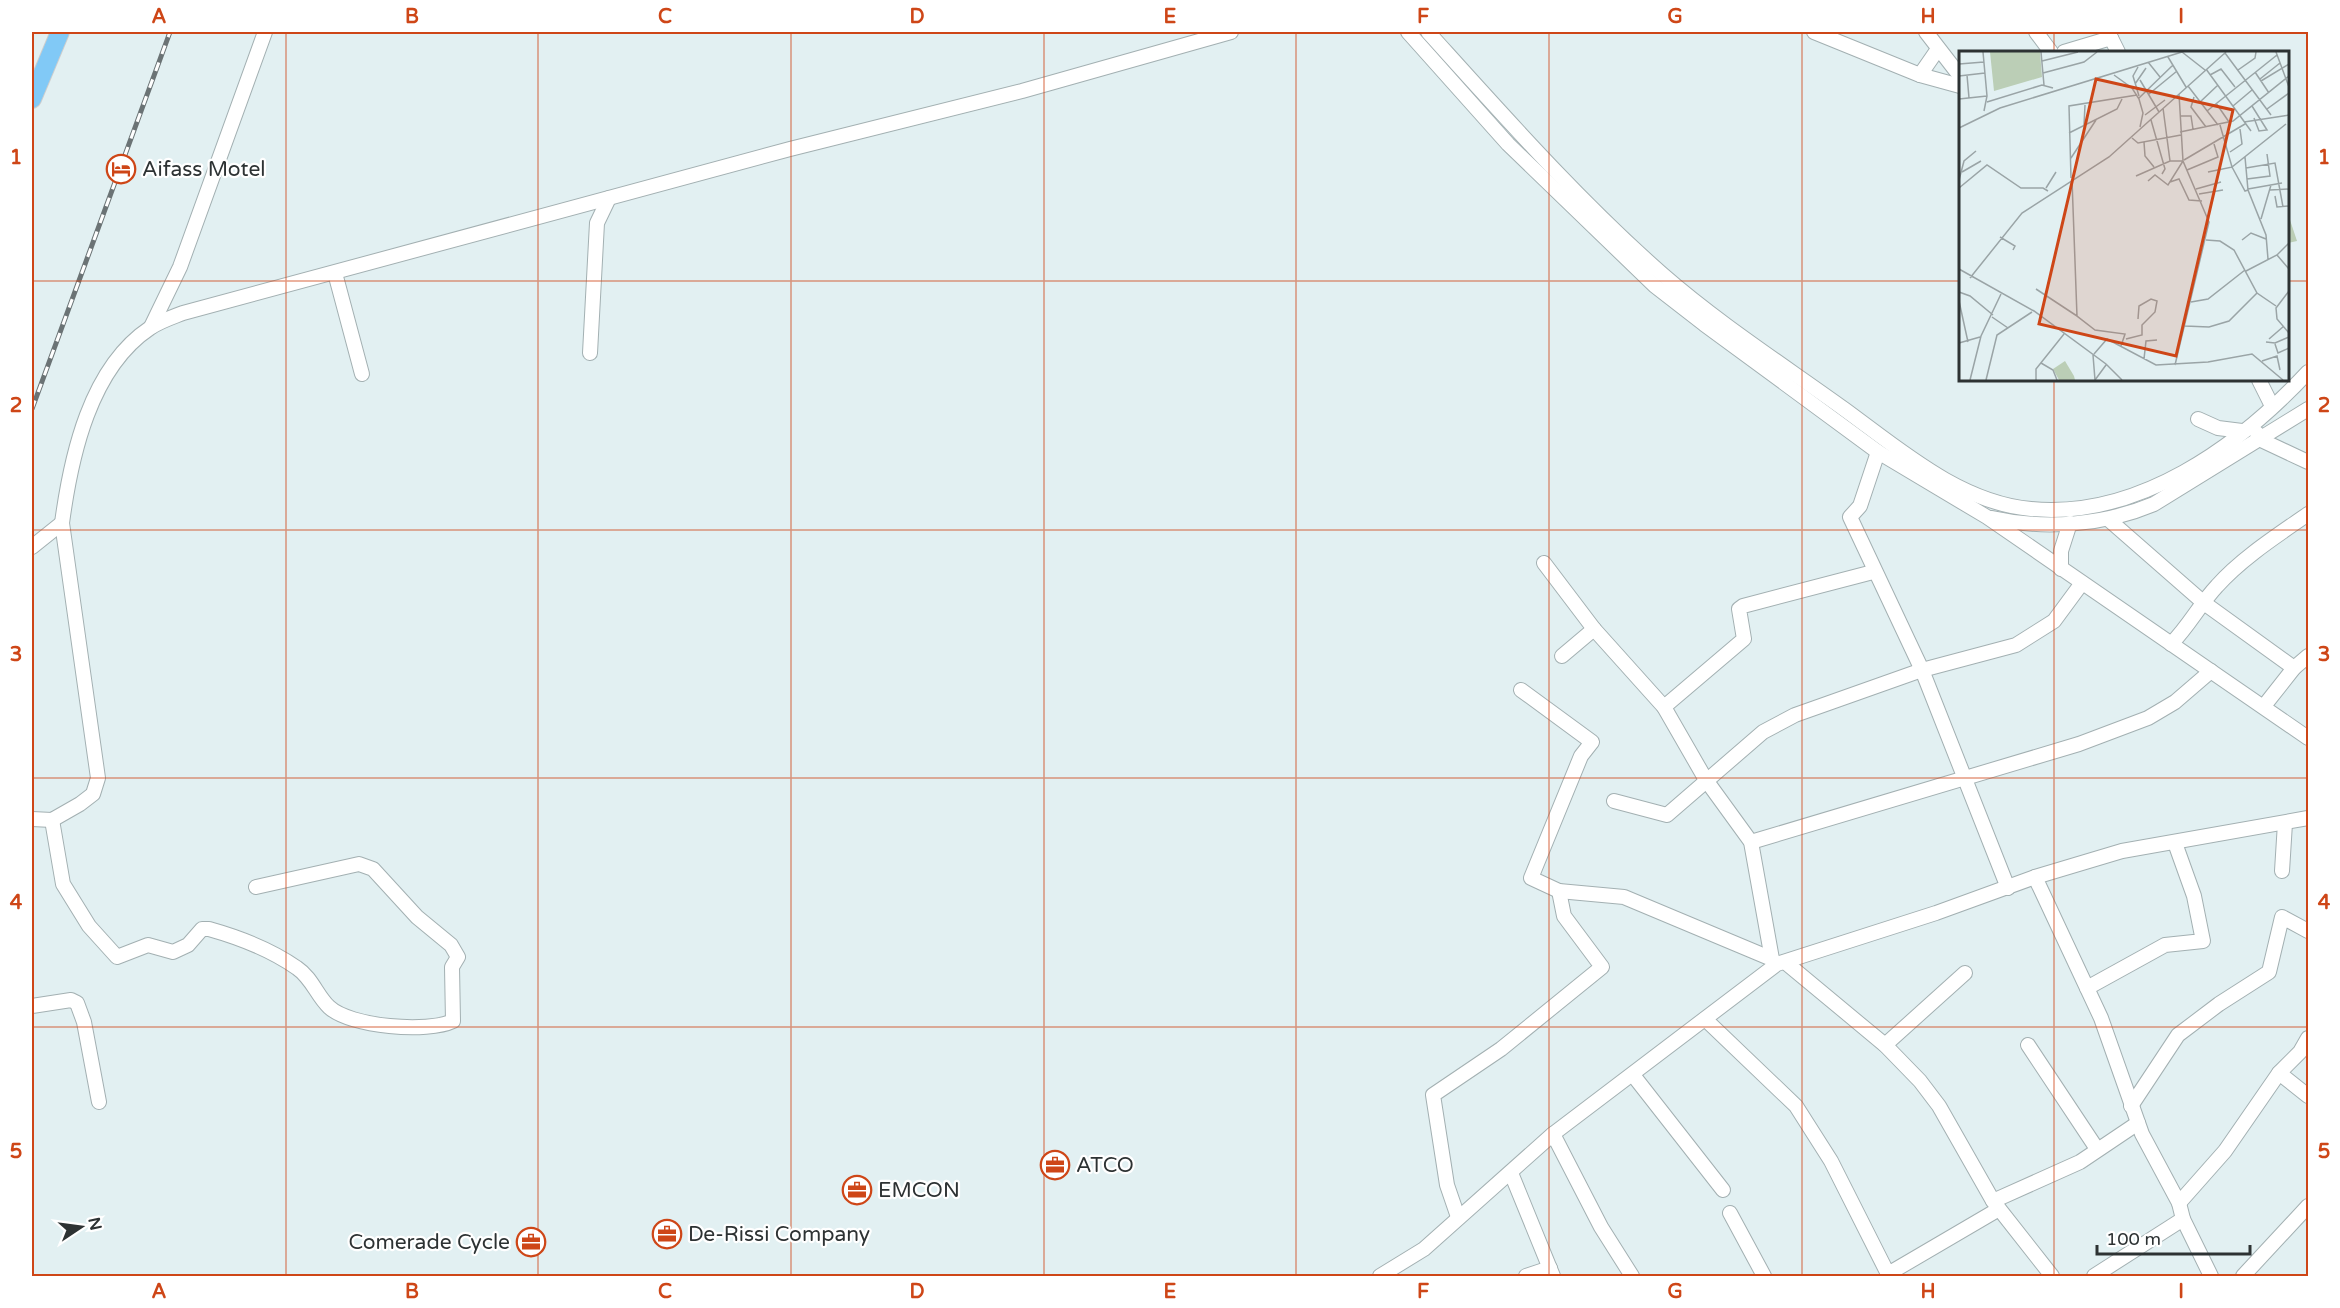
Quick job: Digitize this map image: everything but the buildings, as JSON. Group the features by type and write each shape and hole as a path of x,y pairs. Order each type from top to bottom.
{"main road":[{"path":"32,71 47,32"},
{"path":"32,99 60,32"}],"street":[{"path":"151,327 180,267 266,32"},
{"path":"32,819 52,820 93,794 98,778 62,523 65,498 90,407 106,374 128,347 151,327 183,313 609,198 1022,91 1231,32"},
{"path":"1408,32 1508,144 1655,286 1753,362 1878,452 1987,517 2308,738"},
{"path":"1428,32 1525,139 1589,205 1663,275 1882,436 1952,483 2007,506 2070,510 2127,499 2189,474 2259,439 2308,409"},
{"path":"1814,32 1920,75 1959,86"},
{"path":"1926,32 1959,75"},
{"path":"2037,32 2050,51"},
{"path":"2067,51 2110,34 2118,51"},
{"path":"1920,75 1938,49"},
{"path":"590,353 597,223 609,198"},
{"path":"575,208 597,223"},
{"path":"335,273 362,374"},
{"path":"1987,517 2026,523 2070,523 2108,519 2154,504 2248,427 2308,372"},
{"path":"2260,381 2272,406"},
{"path":"2198,419 2218,428 2248,427 2259,439 2308,462"},
{"path":"1878,452 1860,506 1850,517 1922,670 2008,888"},
{"path":"2171,644 2188,627 2217,585 2291,525 2308,515"},
{"path":"2108,519 2204,603 2294,668"},
{"path":"32,547 62,523"},
{"path":"2061,569 2061,551 2070,523"},
{"path":"1544,563 1594,628 1664,707 1707,780 1751,842 1778,962"},
{"path":"1664,707 1744,639 1739,609 1743,606 1874,572"},
{"path":"1614,801 1667,815 1763,732 1795,715 1922,670 2016,645 2054,621 2082,583"},
{"path":"1562,656 1594,628"},
{"path":"2264,706 2294,668 2308,656"},
{"path":"1751,842 2020,763 2148,718 2175,702 2211,671"},
{"path":"1521,690 1592,742 1581,756 1531,878 1559,891 1624,897 1778,962 1885,1045 1939,1106 1996,1205 2052,1276"},
{"path":"1380,1276 1424,1249 1458,1216 1511,1173 1553,1134 1778,962 2008,888 2035,877 2122,851 2285,824 2308,818"},
{"path":"52,820 63,884 89,926 117,957 148,945 173,952 188,945 202,929 209,929 252,942 295,966 330,1009 351,1020 373,1025 422,1026 444,1026 453,1021 452,966 458,957 451,945 417,917 373,869 359,864 256,887"},
{"path":"2282,872 2285,824"},
{"path":"2087,987 2165,945 2203,941 2194,896 2175,843"},
{"path":"2035,877 2101,1018 2138,1123 2179,1203 2183,1219 2211,1276"},
{"path":"1458,1216 1447,1185 1433,1095 1501,1049 1602,967 1564,916 1559,891"},
{"path":"2131,1106 2178,1035 2219,1004 2269,972 2282,917 2308,931"},
{"path":"1885,1045 1965,973"},
{"path":"32,1006 71,1000 77,1003 84,1022 99,1102"},
{"path":"1705,1018 1796,1106 1831,1161 1888,1274 1996,1205 2080,1162 2138,1123"},
{"path":"2179,1203 2225,1151 2279,1073 2300,1052 2308,1038"},
{"path":"2028,1045 2097,1149"},
{"path":"2279,1073 2308,1096"},
{"path":"1633,1075 1723,1190"},
{"path":"1553,1134 1601,1227 1632,1276"},
{"path":"1511,1173 1551,1272 1526,1276"},
{"path":"2243,1276 2308,1206"},
{"path":"1730,1213 1764,1276"},
{"path":"2094,1276 2183,1219"}],"green space":[{"path":"2289,217 2297,241 2289,243"}],"railway":[{"path":"32,409 170,32"}],"place":[{"name":"Aifass Motel","path":"121,169"},
{"name":"ATCO","path":"1055,1165"},
{"name":"EMCON","path":"857,1190"},
{"name":"De-Rissi Company","path":"667,1234"},
{"name":"Comerade Cycle","path":"531,1242"}]}
